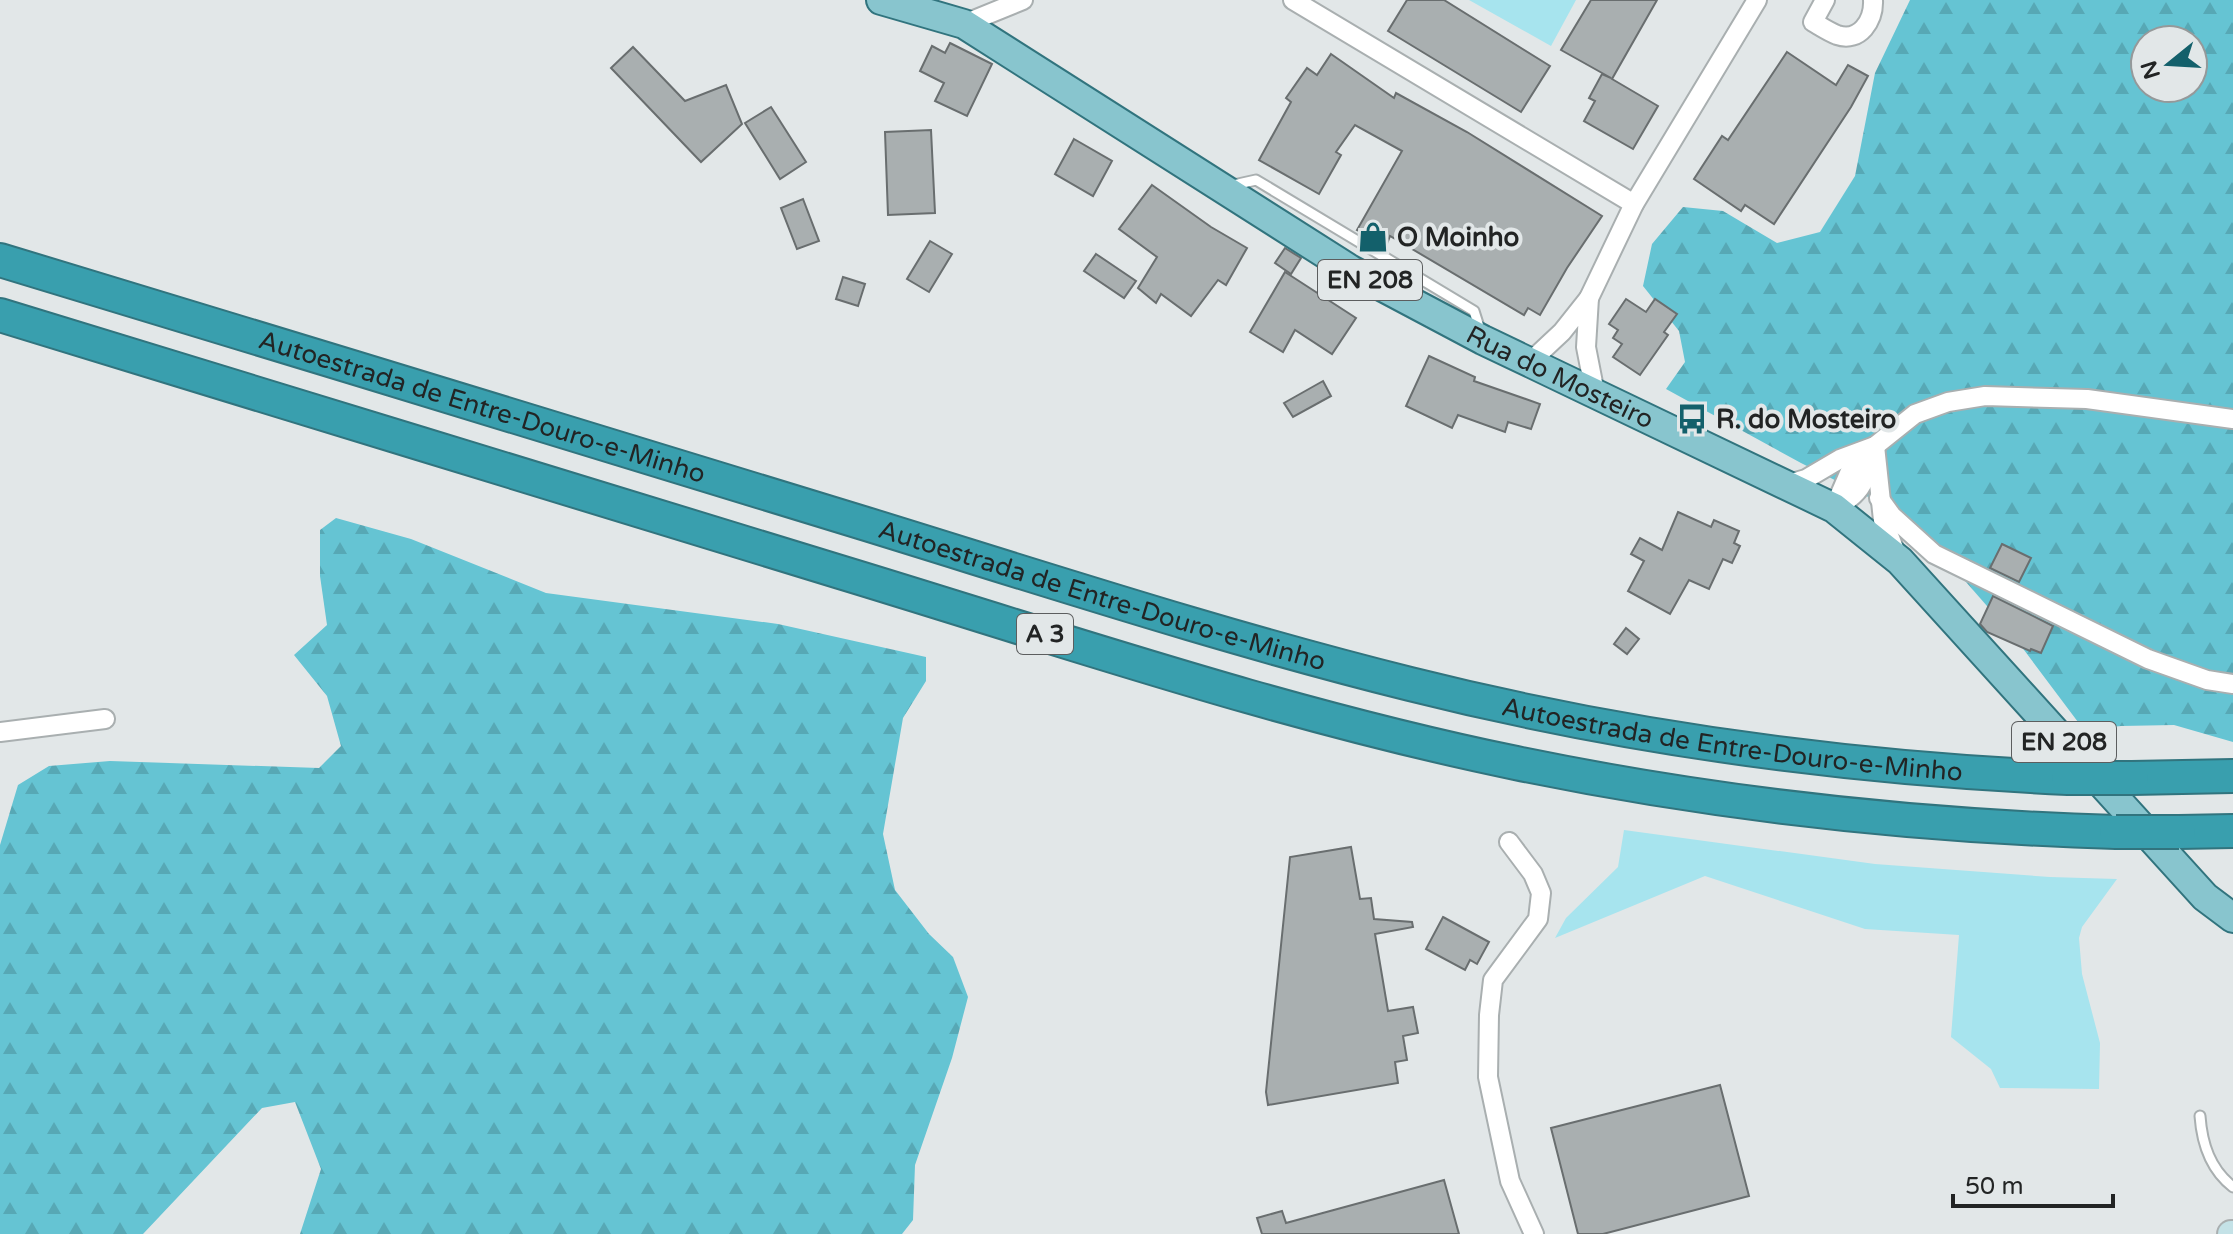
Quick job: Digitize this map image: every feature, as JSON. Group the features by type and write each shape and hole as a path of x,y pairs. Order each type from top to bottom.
{"highway":[{"name":"Autoestrada de Entre-Douro-e-Minho","path":"0,260 1162,614 1413,685 1538,713 1707,743 1880,766 2068,778 2233,776"},
{"name":"Autoestrada de Entre-Douro-e-Minho","path":"0,315 1182,676 1430,744 1601,779 1771,806 1986,827 2116,832 2233,831"}],"main road":[{"name":"Rua do Mosteiro","path":"881,0 964,24 1351,270 1483,340 1834,508 1900,561 2205,897 2233,918"}],"street":[{"path":"964,24 1023,0"},
{"path":"1293,0 1634,204"},
{"path":"1530,362 1562,332 1589,298 1634,204 1757,0"},
{"path":"1825,0 1813,22 1839,36 1850,36 1869,24 1873,0"},
{"path":"1589,298 1586,347 1595,393"},
{"path":"1785,485 1806,479 1840,459 1875,446 1915,414 1948,402 1985,396 2087,399 2233,419"},
{"path":"1875,446 1883,520 1900,561"},
{"path":"1834,508 1860,491 1875,446"},
{"path":"1834,508 1857,455"},
{"path":"1879,498 1892,516 1934,554 2148,659 2207,680 2233,684"},
{"path":"0,732 105,719"},
{"path":"1509,842 1533,874 1541,893 1538,919 1493,980 1488,1077 1510,1181 1534,1234"}],"lane":[{"path":"2200,1116 2202,1140 2212,1162 2221,1178 2233,1187"}],"shaded area":[{"path":"1469,0 1576,0 1551,46"},
{"path":"1624,830 1875,864 2117,879 2082,927 2079,938 2082,974 2100,1043 2099,1089 2000,1088 1991,1069 1951,1037 1959,935 1865,929 1705,876 1555,938 1566,918 1618,867"}],"green space":[{"path":"1910,0 2233,0 2233,742 2174,725 2084,730 2015,638 1910,518 1666,389 1685,362 1679,331 1643,286 1652,244 1683,207 1723,211 1777,243 1820,232 1855,176 1875,73"},
{"path":"336,518 411,539 546,593 778,624 926,657 926,681 903,718 883,834 895,890 929,934 953,957 968,997 952,1058 915,1165 913,1220 902,1234 300,1234 321,1169 295,1102 262,1108 143,1234 0,1234 0,845 18,785 49,766 110,761 319,768 341,746 327,696 294,655 327,625 320,576 320,530"}],"building":[{"path":"1407,0 1444,0 1550,66 1521,112 1388,31"},
{"path":"1591,0 1657,0 1612,79 1658,106 1633,149 1584,121 1595,101 1589,98 1602,74 1611,78 1561,50"},
{"path":"950,43 992,64 967,116 935,101 944,83 920,71 932,46 945,53"},
{"path":"633,47 685,101 726,85 742,124 701,162 611,68"},
{"path":"1787,52 1836,85 1848,65 1868,76 1774,224 1745,205 1741,211 1694,179 1722,136 1728,140"},
{"path":"1331,54 1394,98 1396,93 1467,132 1602,216 1540,315 1528,308 1524,315 1390,236 1387,244 1357,230 1402,151 1355,125 1336,152 1341,155 1319,194 1259,160 1291,102 1286,98 1307,68 1317,75"},
{"path":"771,107 806,162 780,179 745,123"},
{"path":"931,130 935,213 888,215 885,132"},
{"path":"1074,139 1112,161 1093,196 1055,174"},
{"path":"1152,185 1247,248 1226,285 1218,280 1191,316 1161,294 1156,303 1138,288 1157,257 1119,229"},
{"path":"803,199 819,241 797,249 781,208"},
{"path":"930,241 952,254 929,292 907,279"},
{"path":"1285,248 1301,258 1291,274 1275,263"},
{"path":"1096,254 1136,281 1124,298 1084,271"},
{"path":"1285,272 1356,318 1332,354 1295,330 1283,352 1250,332"},
{"path":"843,277 865,284 858,306 836,299"},
{"path":"1626,299 1646,312 1655,299 1677,314 1664,332 1668,335 1640,375 1613,357 1622,344 1613,338 1618,330 1609,324"},
{"path":"1429,356 1475,377 1474,381 1540,404 1531,429 1508,422 1505,432 1458,415 1452,428 1406,406"},
{"path":"1323,381 1331,396 1293,417 1284,403"},
{"path":"1678,512 1711,527 1714,520 1739,531 1734,543 1740,546 1732,563 1723,559 1709,589 1689,580 1670,614 1628,591 1644,561 1631,554 1640,538 1662,550"},
{"path":"2002,544 2031,558 2019,582 1990,568"},
{"path":"1993,596 2053,626 2041,653 1987,632 1980,624"},
{"path":"1626,628 1639,639 1627,654 1614,644"},
{"path":"1351,847 1360,899 1371,898 1374,919 1412,922 1413,927 1375,934 1388,1011 1413,1007 1418,1033 1403,1036 1407,1060 1395,1062 1398,1083 1268,1105 1266,1092 1290,857"},
{"path":"1443,917 1489,942 1477,964 1470,960 1465,970 1426,949"},
{"path":"1720,1085 1749,1196 1603,1234 1578,1234 1551,1128"},
{"path":"1444,1180 1459,1234 1262,1234 1257,1218 1282,1211 1286,1223"}],"place":[{"name":"O Moinho","path":"1373,237"},
{"name":"R. do Mosteiro","path":"1692,419"}]}
